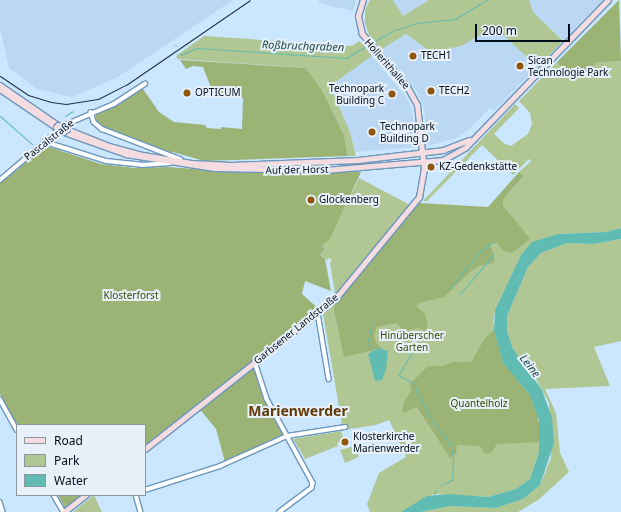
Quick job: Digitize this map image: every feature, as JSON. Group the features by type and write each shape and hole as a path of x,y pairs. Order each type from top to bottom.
{"street":[{"name":"Hollerithallee","path":"363,0 358,22 362,34 413,96 419,113 423,153"},
{"path":"424,162 443,160 456,155 608,0"},
{"name":"Pascalstraße","path":"0,180 46,139 65,125 91,112 114,104 145,84"},
{"name":"Auf der Horst","path":"0,85 57,126"},
{"name":"Auf der Horst","path":"0,89 57,126 109,150 170,163 268,171 351,168 424,162"},
{"name":"Auf der Horst","path":"91,112 94,122 102,129 166,155 192,162"},
{"name":"Auf der Horst","path":"65,130 120,150 192,162 267,164 358,160 423,153"},
{"path":"423,153 462,145 482,130"},
{"name":"Auf der Horst","path":"46,139 49,143 95,158 135,165 170,163"},
{"name":"Garbsener Landstraße","path":"146,448 339,295 416,204 424,185 423,153"},
{"path":"135,165 142,163 142,158"},
{"path":"318,313 329,379"},
{"path":"255,362 267,399 313,483 312,488 280,512"},
{"path":"0,399 1,404 16,428"},
{"path":"146,490 220,466 287,436 345,427"},
{"path":"55,496 65,512 85,496"},
{"path":"136,496 141,512"},
{"path":"0,502 3,512"}],"shaded area":[{"path":"0,0 233,0 118,77 72,97 37,89 9,68 0,28"},
{"path":"319,0 356,0 353,11 319,3"},
{"path":"393,0 429,0 403,16"},
{"path":"529,0 603,0 563,41 533,12"},
{"path":"494,27 538,67 493,111 490,108 468,130 456,138 428,146 424,109 418,93 382,49 406,34 427,49 446,50"},
{"path":"372,56 407,98 412,111 416,147 355,152 350,132 330,86"}],"green space":[{"path":"370,0 393,0 403,16 429,0 529,0 533,12 563,41 538,67 494,27 463,45 446,50 427,49 406,34 382,49 371,40 365,24 365,10"},
{"path":"619,0 621,61 596,63 587,72 569,77 557,62"},
{"path":"204,36 352,46 359,41 372,56 330,86 350,132 356,156 348,156 344,135 322,90 306,68 178,59 176,56"},
{"path":"180,60 306,68 322,90 344,135 348,156 204,161 173,152 169,154 99,126 95,119 97,112 115,106 143,89 159,112 174,122 205,125 207,128 221,129 221,127 242,129 243,98 218,95 210,85 203,67 193,66 186,69"},
{"name":"Hinüberscher Garten","path":"621,61 621,228 606,232 558,234 521,255 495,310 493,323 540,429 539,452 530,479 516,489 488,497 434,494 401,512 370,512 367,504 379,473 406,457 389,420 376,425 343,430 323,314 342,296 419,203 527,236 503,205 504,198 524,176 519,172 531,161 529,159 513,175 482,145 427,201 423,201 515,104 519,108 494,134 505,144 511,146 528,134 532,124 530,113 519,101 557,62 569,77 587,72 596,63"},
{"name":"Klosterforst","path":"43,145 101,164 135,168 168,167 248,173 361,172 330,239 322,246 325,249 320,255 325,259 331,291 305,281 302,294 320,310 253,362 265,399 284,436 225,462 216,429 198,407 146,446 146,424 16,424 0,394 0,183"},
{"path":"519,172 524,176 504,198 503,205 530,239 512,253 502,250 498,243 490,244 495,260 493,263 482,265 471,271 444,297 419,303 416,306 425,314 428,325 425,331 419,328 404,331 396,323 377,327 374,334 376,343 382,348 344,357 333,305 419,203 488,207"},
{"path":"359,178 410,205 337,295 335,294 330,263 332,260 329,258 327,260 320,255 325,249 322,246 330,238"},
{"path":"621,239 621,341 594,347 610,386 545,389 556,413 560,453 569,472 538,500 518,512 421,512 450,506 496,508 523,499 540,485 551,458 549,403 535,377 518,360 507,331 507,316 528,267 541,253 567,243 593,244"},
{"name":"Quantelholz","path":"494,330 503,363 530,395 536,406 540,429 540,442 497,444 491,453 485,454 480,446 457,445 456,454 450,458 417,407 404,413 402,409 405,400 411,391 410,384 428,366 443,366 453,362 471,362 485,338"},
{"path":"341,431 344,440 337,443 338,446 305,459 293,439"},
{"path":"355,446 359,457 345,463 340,450"},
{"path":"59,496 82,496 65,508"},
{"path":"94,496 102,512 73,512"}],"water":[{"path":"621,228 621,239 593,244 567,243 541,253 528,267 507,316 507,331 513,349 542,390 552,418 554,443 540,485 523,499 496,508 450,506 421,512 401,512 427,496 449,494 488,497 516,489 530,479 539,452 539,420 530,395 503,363 494,330 495,310 521,255 532,242 558,234 606,232"},
{"path":"379,348 388,351 386,369 382,380 375,381 368,354"}],"waterway":[{"name":"Roßbruchgraben","path":"373,42 395,30 417,23 455,19 487,0"},
{"name":"Roßbruchgraben","path":"180,53 181,55 196,48 346,58 368,45"},
{"name":"Roßbruchgraben","path":"65,116 73,111"},
{"name":"Roßbruchgraben","path":"0,116 32,144"},
{"path":"449,289 479,252 493,242"},
{"path":"460,294 494,254"},
{"path":"370,346 368,340 372,323"},
{"path":"412,353 398,375 415,384 416,391 428,414 450,444 453,457 452,480 439,486"},
{"path":"434,495 436,490"}],"tram line":[{"path":"0,76 28,95 51,102 66,104 98,99 126,85 250,0"}],"place":[{"name":"TECH1","path":"413,56"},
{"name":"Sican Technologie Park","path":"520,66"},
{"name":"TECH2","path":"431,91"},
{"name":"OPTICUM","path":"187,93"},
{"name":"Technopark Building C","path":"392,94"},
{"name":"Technopark Building D","path":"372,132"},
{"name":"KZ-Gedenkstätte","path":"431,167"},
{"name":"Glockenberg","path":"311,200"},
{"name":"Klosterkirche Marienwerder","path":"345,442"}],"district":[{"name":"Marienwerder","path":"298,411"}],"water label":[{"name":"Leine","path":"530,366"}]}
